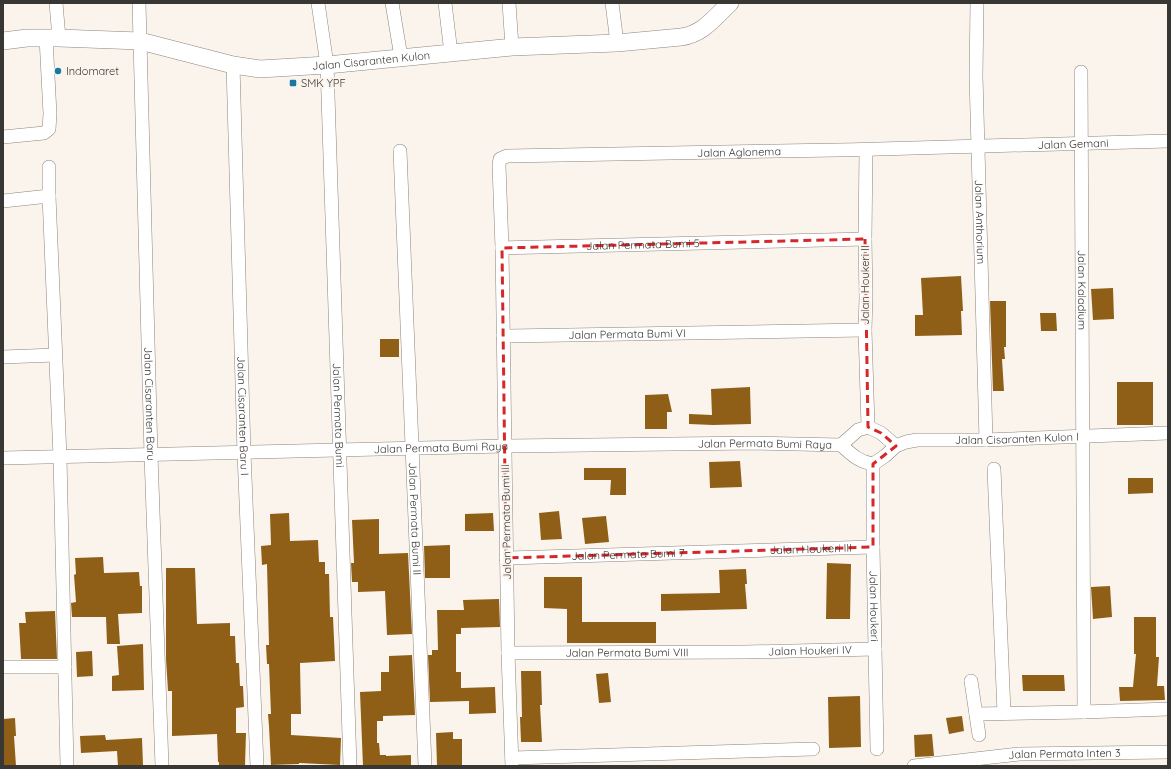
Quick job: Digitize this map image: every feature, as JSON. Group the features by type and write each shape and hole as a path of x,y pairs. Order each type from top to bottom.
{"main road":[{"name":"Jalan Cisaranten Kulon","path":"3,41 27,38 140,41 233,65 260,69 327,65 512,47 617,43 690,36 700,32 730,3"}],"street":[{"path":"3,137 44,133 49,129 52,38 56,3"},
{"name":"Jalan Cisaranten Baru","path":"139,3 151,455 162,766"},
{"name":"Jalan Permata Bumi","path":"318,3 327,65 350,766"},
{"path":"392,3 401,57"},
{"path":"445,3 451,53"},
{"path":"509,3 512,47"},
{"path":"612,3 617,43"},
{"name":"Jalan Anthorium","path":"977,3 976,76 986,440"},
{"name":"Jalan Cisaranten Baru I","path":"233,65 244,452 257,766"},
{"name":"Jalan Kaladium","path":"1081,72 1084,712"},
{"name":"Jalan Gemani","path":"979,147 1168,141"},
{"name":"Jalan Aglonema","path":"500,159 507,156 979,147"},
{"name":"Jalan Houkeri II","path":"751,332 865,330 866,150"},
{"name":"Jalan Permata Bumi II","path":"400,151 425,766"},
{"name":"Jalan Permata Bumi III","path":"500,159 506,558 512,762"},
{"path":"49,167 60,457 67,766"},
{"path":"3,201 49,196"},
{"name":"Jalan Permata Bumi 5","path":"502,248 865,239"},
{"path":"865,330 868,427"},
{"name":"Jalan Permata Bumi VI","path":"503,336 751,332"},
{"path":"3,357 55,355"},
{"path":"841,445 858,430 868,427 881,433 896,446"},
{"name":"Jalan Cisaranten Kulon I","path":"873,464 896,446 917,440 986,440 1168,433"},
{"name":"Jalan Permata Bumi Raya","path":"3,458 340,449 755,443 841,445 856,458 873,464"},
{"name":"Jalan Houkeri","path":"873,464 877,749"},
{"path":"994,469 1004,713"},
{"name":"Jalan Houkeri III","path":"750,550 873,547"},
{"name":"Jalan Permata Bumi 7","path":"506,558 750,550"},
{"name":"Jalan Houkeri IV","path":"746,652 875,649"},
{"name":"Jalan Permata Bumi VIII","path":"508,653 746,652"},
{"path":"3,667 65,667"},
{"path":"971,681 979,735"},
{"path":"976,714 1168,709"},
{"path":"512,762 814,749"},
{"name":"Jalan Permata Inten 3","path":"915,766 1019,754 1168,752"}],"highlighted area":[{"path":"865,239 868,427 881,433 896,446 873,464 873,547 506,558 502,248"}],"building":[{"path":"961,276 963,311 961,311 962,335 915,336 915,315 923,315 921,278"},
{"path":"1113,288 1114,319 1093,320 1091,289"},
{"path":"990,301 1006,301 1006,347 1004,347 1005,359 1002,359 1004,391 993,391"},
{"path":"1040,313 1056,313 1057,331 1041,331"},
{"path":"380,339 399,339 399,357 380,357"},
{"path":"1117,382 1153,382 1153,425 1117,425"},
{"path":"750,387 751,424 689,424 689,414 712,415 711,389"},
{"path":"668,394 672,412 667,412 667,429 645,429 645,395"},
{"path":"740,461 742,487 710,488 709,462"},
{"path":"584,468 626,468 626,495 610,495 611,480 584,480"},
{"path":"1128,478 1153,478 1153,493 1128,494"},
{"path":"559,511 562,539 541,540 539,513"},
{"path":"289,513 290,541 318,540 319,562 325,562 325,574 329,574 330,617 333,617 335,661 300,663 301,714 291,714 291,735 341,738 340,765 299,763 271,765 268,714 271,714 269,664 267,664 266,645 269,645 267,564 262,565 261,546 271,545 270,514"},
{"path":"493,513 494,531 465,531 465,514"},
{"path":"606,516 609,542 585,544 582,518"},
{"path":"379,519 379,554 408,553 412,634 387,635 385,591 358,592 358,582 352,582 351,563 354,563 352,520"},
{"path":"450,545 450,578 425,578 424,546"},
{"path":"103,557 104,573 139,572 140,586 142,586 142,613 118,614 120,644 107,644 106,617 72,617 71,603 76,602 74,575 76,574 75,558"},
{"path":"827,563 851,564 850,619 826,619"},
{"path":"166,568 195,568 197,624 230,623 230,636 235,636 236,663 239,663 240,686 243,686 244,707 236,708 236,733 246,733 245,766 219,766 217,734 172,736 172,691 168,691 166,659"},
{"path":"746,569 747,584 745,584 747,609 661,611 661,594 720,593 719,570"},
{"path":"544,577 582,577 582,622 656,622 656,643 567,643 567,609 544,608"},
{"path":"1110,586 1112,617 1093,619 1091,587"},
{"path":"499,599 500,627 461,628 461,634 456,634 456,672 461,672 461,688 495,687 496,713 469,714 469,701 430,702 428,655 432,655 432,650 438,650 437,610 464,610 463,600"},
{"path":"55,611 57,659 21,659 19,623 26,623 25,612"},
{"path":"1134,617 1156,617 1156,657 1159,657 1157,686 1164,686 1165,700 1120,701 1119,687 1133,687 1136,654 1134,654"},
{"path":"143,644 144,690 112,691 112,676 119,675 117,646"},
{"path":"92,651 93,676 77,677 76,652"},
{"path":"412,655 415,715 383,716 383,721 377,721 377,743 379,743 380,755 411,755 411,766 363,766 360,692 381,691 381,672 389,672 389,656"},
{"path":"521,671 541,671 542,705 540,705 542,742 521,742"},
{"path":"608,673 611,702 599,703 596,674"},
{"path":"1022,675 1064,675 1065,691 1023,691"},
{"path":"860,696 861,747 829,748 828,697"},
{"path":"962,716 964,731 949,734 946,718"},
{"path":"15,718 16,736 14,736 16,766 3,766 3,719"},
{"path":"453,732 453,739 462,739 462,766 437,766 436,733"},
{"path":"932,734 934,756 915,757 914,735"},
{"path":"105,735 106,740 142,738 143,765 118,766 117,751 81,753 80,736"}],"place":[{"name":"Indomaret","path":"58,71"},
{"name":"SMK YPF","path":"293,83"}]}
